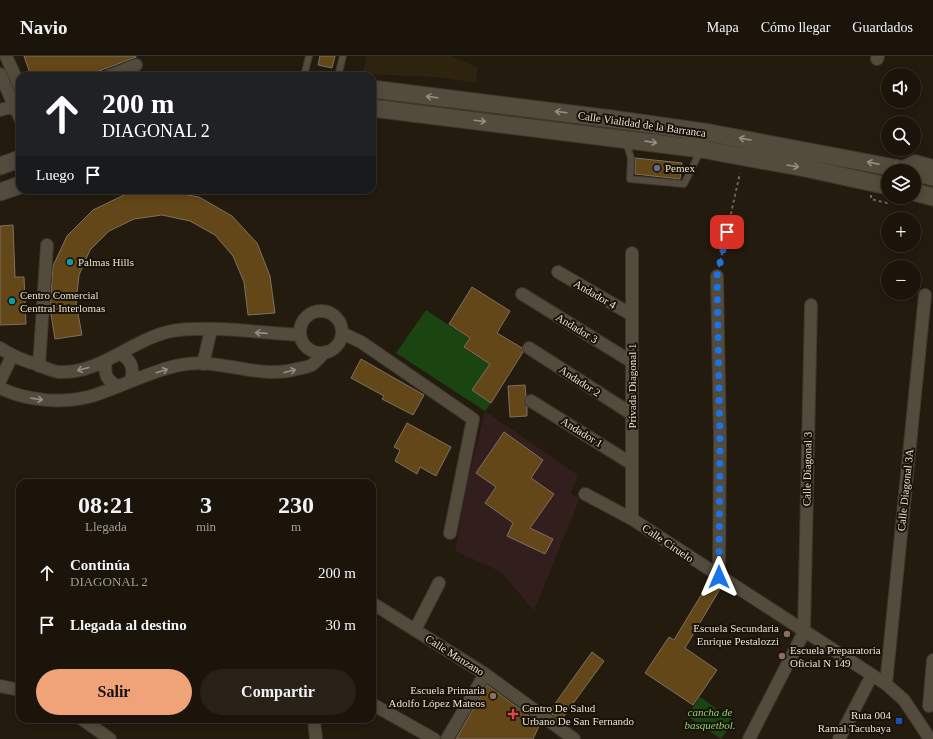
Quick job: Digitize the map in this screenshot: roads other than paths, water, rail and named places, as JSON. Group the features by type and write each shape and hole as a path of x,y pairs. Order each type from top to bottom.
{"main road":[{"name":"Calle Vialidad de la Barranca","path":"376,89 612,118 710,133 881,164"},
{"name":"Calle Vialidad de la Barranca","path":"376,108 625,138 701,149 805,168 881,184"},
{"path":"0,156 16,150"},
{"path":"0,166 16,160"},
{"name":"Calle Vialidad de la Barranca","path":"921,173 933,177"},
{"path":"0,181 16,176"},
{"path":"0,192 16,186"},
{"path":"921,194 933,197"}],"street":[{"path":"6,56 16,77"},
{"path":"119,72 136,65"},
{"path":"0,74 4,94 16,102"},
{"path":"0,110 16,103"},
{"path":"910,164 915,161 933,166"},
{"path":"39,366 47,245"},
{"name":"Privada Diagonal 1","path":"632,253 632,519"},
{"name":"Andador 4","path":"558,272 632,315"},
{"path":"717,276 720,444 719,577"},
{"name":"Andador 3","path":"522,294 632,362"},
{"name":"Calle Diagonal 3A","path":"886,684 925,295"},
{"name":"Calle Diagonal 3","path":"804,632 811,305"},
{"path":"0,388 20,396 61,400 91,396 181,365 203,364 250,371 285,373 311,365 325,352 337,345 342,333 338,319 327,312 320,311 307,316 300,328 300,335 306,347 318,352 325,352"},
{"path":"0,348 12,356 58,372 82,370 106,361 137,344 173,331 211,330 300,335"},
{"path":"203,364 211,330"},
{"path":"342,333 361,342 473,419 450,533"},
{"name":"Andador 2","path":"529,348 632,414"},
{"path":"120,353 128,358 134,369 131,381"},
{"path":"0,381 12,356"},
{"path":"106,361 104,370 108,381 117,386"},
{"name":"Andador 1","path":"532,400 632,464"},
{"name":"Calle Ciruelo","path":"585,494 632,519 719,577 886,684 904,700"},
{"path":"415,630 439,583"},
{"name":"Calle Manzano","path":"376,606 485,674 574,739"},
{"path":"749,739 804,632"},
{"path":"904,700 931,707 933,660"},
{"path":"447,739 485,674"},
{"path":"839,739 872,675"},
{"path":"0,686 16,689"},
{"path":"904,700 928,738"},
{"path":"376,706 434,739"},
{"path":"88,723 110,739"},
{"path":"314,723 316,739"}],"lane":[{"path":"305,72 309,56"},
{"path":"339,72 341,56"},
{"path":"625,138 631,158 630,179 684,184 701,149"}],"place":[{"name":"Pemex","path":"657,168"},
{"name":"Palmas Hills","path":"70,262"},
{"name":"Centro Comercial Centtral Interlomas","path":"12,301"},
{"name":"Escuela Secundaria Enrique Pestalozzi","path":"787,634"},
{"name":"Escuela Preparatoria Oficial N 149","path":"782,656"},
{"name":"Escuela Primaria Adolfo López Mateos","path":"493,696"},
{"name":"Centro De Salud Urbano De San Fernando","path":"513,714"},
{"name":"Ruta 004 Ramal Tacubaya","path":"899,721"}],"park label":[{"name":"cancha de basquetbol.","path":"710,718"}]}
